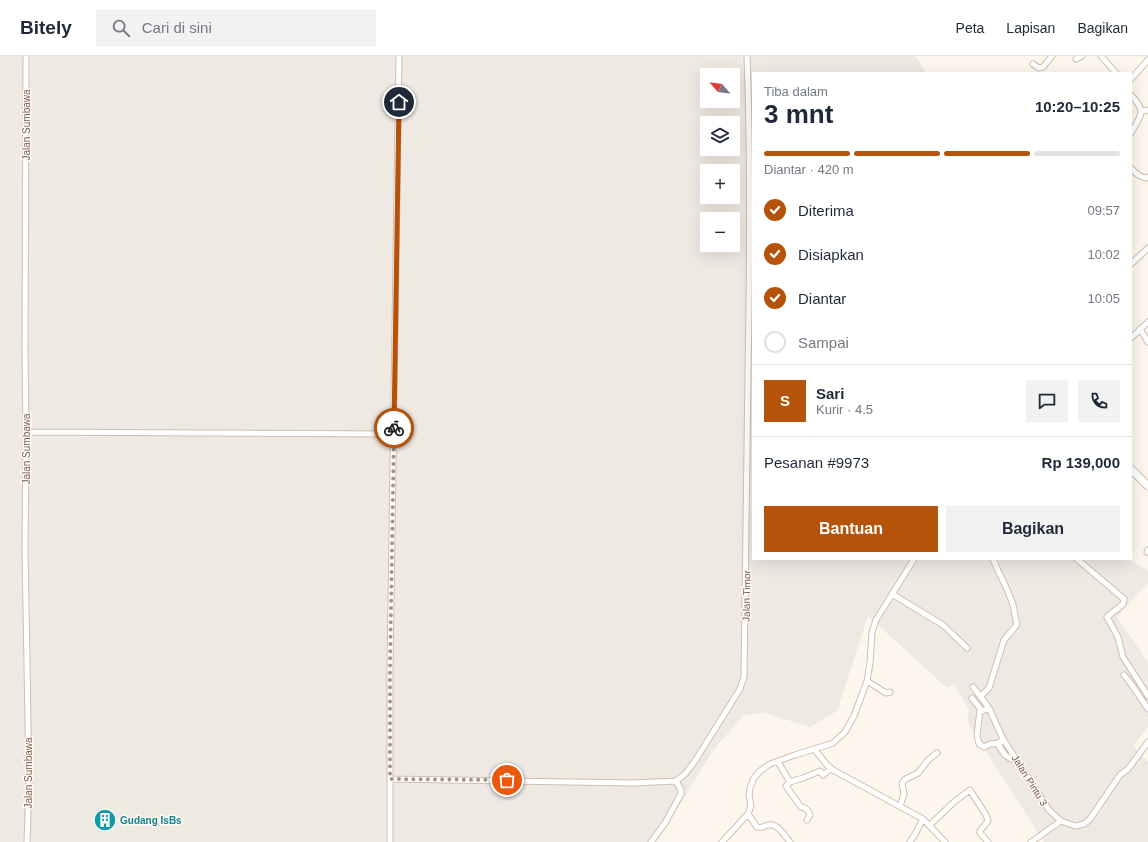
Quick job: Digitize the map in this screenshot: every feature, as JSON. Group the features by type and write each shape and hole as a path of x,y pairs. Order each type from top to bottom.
{"street":[{"name":"Jalan Sumbawa","path":"26,56 25,610 29,772 27,842"},
{"path":"390,842 390,669 399,56"},
{"name":"Jalan Timor","path":"676,781 685,774 695,761 744,680 750,120 747,56"},
{"path":"1032,64 1039,68 1043,67 1052,56"},
{"path":"1076,59 1082,56"},
{"path":"1101,56 1115,72"},
{"path":"1132,78 1147,62"},
{"path":"1132,96 1140,105 1142,111 1132,131"},
{"path":"1142,111 1148,110"},
{"path":"1132,169 1141,177 1148,177"},
{"path":"1132,263 1148,248"},
{"path":"1132,337 1148,322"},
{"path":"1140,329 1148,342"},
{"path":"26,432 394,434"},
{"path":"1132,470 1148,486"},
{"path":"725,841 748,814 751,806 749,794 750,788 754,778 764,768 795,755 815,750 832,743 845,732 854,716 867,681 872,632 876,620 913,560"},
{"path":"981,696 989,688 1004,640 1017,623 1013,602 1006,584 1001,578 993,560"},
{"path":"1078,560 1124,599 1123,604 1107,617 1118,637 1123,657 1148,696"},
{"path":"892,594 943,625 967,648"},
{"path":"1124,675 1148,709"},
{"path":"867,681 886,693 890,692"},
{"name":"Jalan Pintu 3","path":"973,687 989,708 1001,741 1017,758 1046,805 1061,821"},
{"path":"972,698 980,710 978,735 980,744 984,747 1001,741"},
{"path":"980,710 982,712 989,708"},
{"path":"1001,741 999,746 1002,752 1008,758 1017,758"},
{"path":"1030,842 1061,821 1078,826 1084,824 1090,819 1120,775 1128,769 1148,742"},
{"path":"815,750 831,769 923,819 945,842"},
{"path":"900,806 904,794 902,784 904,780 918,772 928,760 937,753"},
{"path":"778,762 790,782"},
{"path":"807,820 810,815 809,811 806,808 801,808 786,786 790,782 820,770 823,775 831,769"},
{"path":"390,779 633,783 676,781 681,790 681,794 665,823 651,842"},
{"path":"930,825 955,801 970,790 986,815 988,821 980,833 988,842"},
{"path":"748,814 756,827 761,828 768,825 776,826 790,842"},
{"path":"910,842 923,819"}],"shaded area":[{"path":"0,56 915,56 925,72 752,72 752,560 1131,560 1148,571 1148,583 1117,617 1148,662 1148,727 1133,746 1148,762 1148,842 1044,842 967,722 969,710 954,684 947,688 868,616 837,711 810,727 765,713 744,715 714,749 657,842 0,842"}],"way so far":[{"path":"394,428 390,669 390,779 507,780"}],"place":[{"name":"Gudang IsBs","path":"105,820"}],"route":[{"path":"394,428 399,102"}]}
